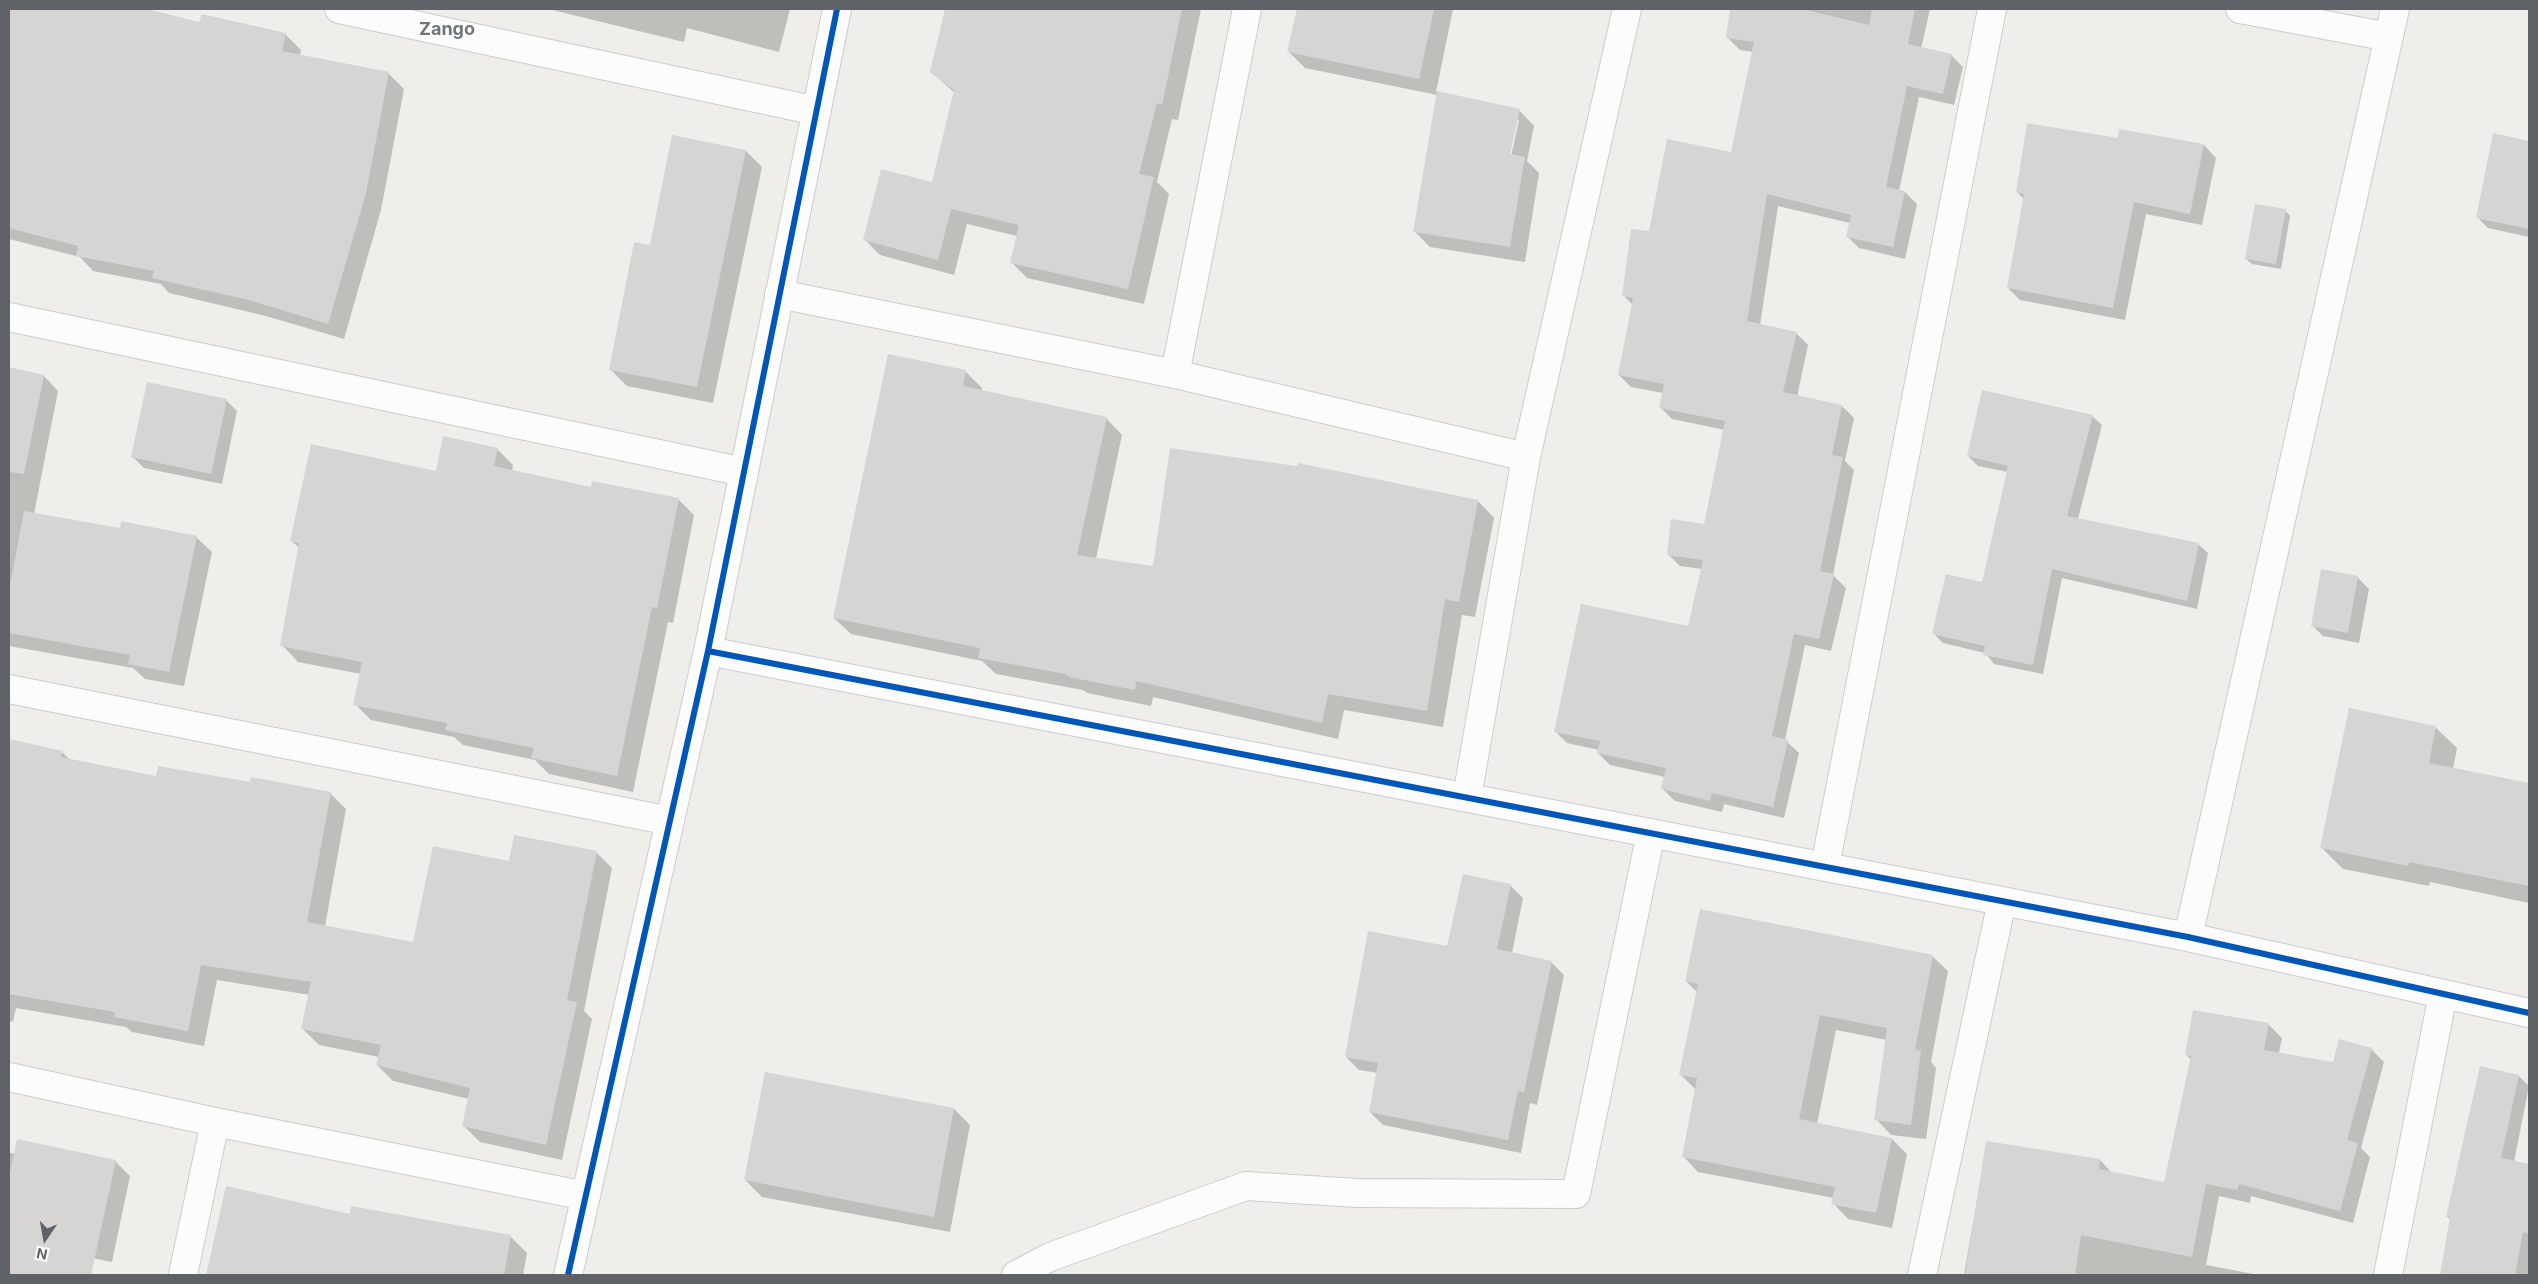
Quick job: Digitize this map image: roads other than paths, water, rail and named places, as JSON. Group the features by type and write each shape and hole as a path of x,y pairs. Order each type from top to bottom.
{"street":[{"path":"339,9 817,111"},
{"path":"568,1275 708,650 837,9"},
{"path":"1175,374 1246,9"},
{"path":"1466,797 1526,457 1627,9"},
{"path":"1825,866 1992,9"},
{"path":"2240,9 2389,37"},
{"path":"2188,937 2395,9"},
{"path":"779,294 1175,374 1526,457"},
{"path":"9,318 744,472"},
{"path":"708,650 2188,937 2529,1013"},
{"path":"9,689 670,821"},
{"path":"1016,1275 1050,1257 1246,1186 1357,1192 1576,1194 1651,833"},
{"path":"1922,1275 2002,900"},
{"path":"2388,1275 2443,994"},
{"path":"9,1077 215,1122 586,1196"},
{"path":"183,1275 215,1122"}],"district":[{"name":"Zango","path":"447,30"}]}
